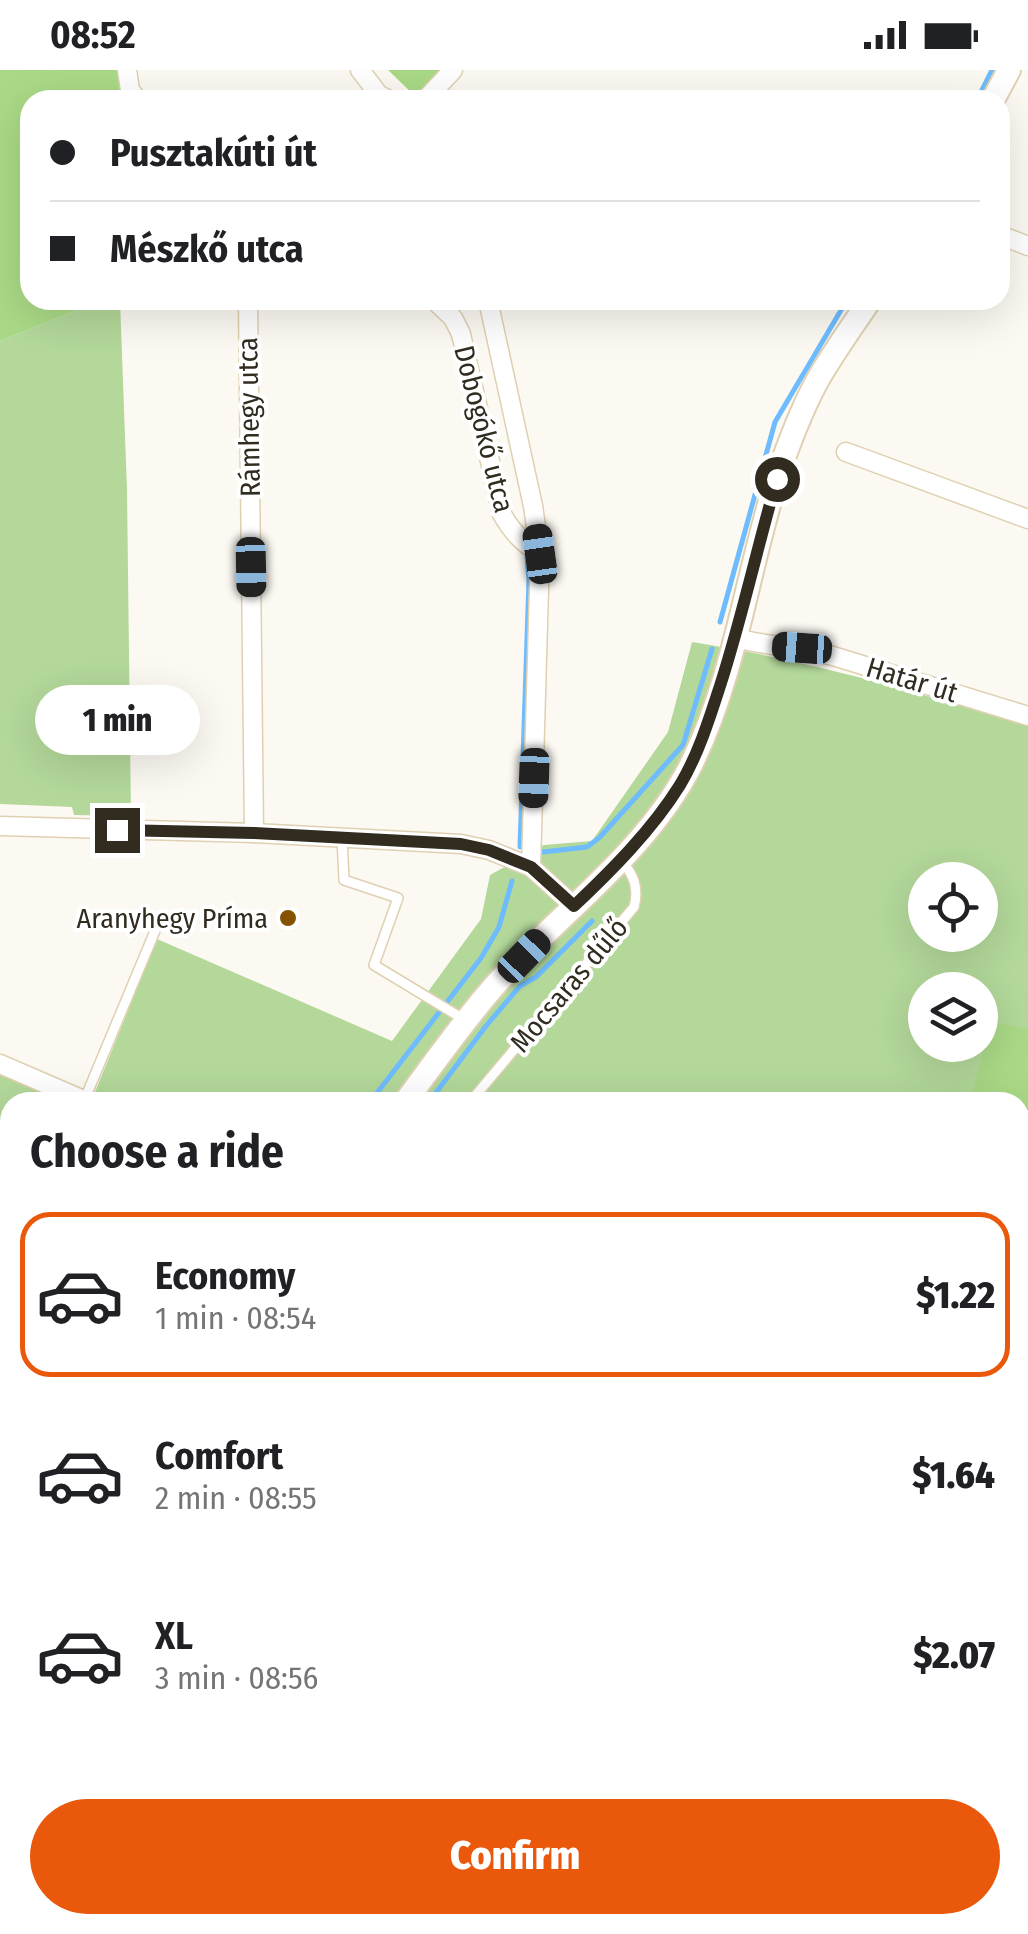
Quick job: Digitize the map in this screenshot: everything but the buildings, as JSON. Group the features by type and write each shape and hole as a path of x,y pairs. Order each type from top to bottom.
{"street":[{"path":"360,70 375,90"},
{"path":"434,90 453,70"},
{"name":"Rámhegy utca","path":"248,310 254,833"},
{"name":"Dobogókő utca","path":"445,310 461,334 502,514 523,542 540,554"},
{"path":"490,310 540,554 531,867"},
{"path":"411,1092 458,1016 496,984 620,859 680,786 704,736 736,638 763,526 795,429 816,383 863,310"},
{"path":"846,452 1024,517 1028,498"},
{"name":"Határ út","path":"736,638 833,656 1028,716"},
{"path":"0,826 461,844 489,850 531,867 574,906"},
{"path":"0,1064 63,1092"}],"lane":[{"path":"342,837 344,880 398,898 374,964 458,1016"},
{"name":"Mocsaras dűlő","path":"478,1092 634,907 636,884 620,859"},
{"path":"90,1092 155,931"}],"green space":[{"path":"0,70 127,70 123,90 20,90 20,310 78,310 0,341"},
{"path":"388,70 443,70 421,90 409,90"},
{"path":"78,310 120,310 131,816 74,815 72,807 0,804 0,341"},
{"path":"692,642 862,678 1028,726 1028,1092 95,1092 157,939 392,1041 481,919 490,875 544,845 592,841 668,732"},
{"path":"998,1023 1028,1029 1028,1092 972,1092 980,1062 998,1062"},
{"path":"0,1075 45,1092 0,1092"}],"waterway":[{"path":"982,90 992,70"},
{"path":"720,622 775,422 841,310"},
{"path":"520,847 527,557"},
{"path":"543,852 587,847 683,745 712,649"},
{"path":"378,1092 481,958 499,927 512,881"},
{"path":"436,1092 520,986 536,977 592,921"}],"place":[{"name":"Aranyhegy Príma","path":"288,918"}],"route":[{"path":"117,830 461,844 489,850 531,867 574,906 658,815 680,786 704,736 736,638 777,479"}]}
